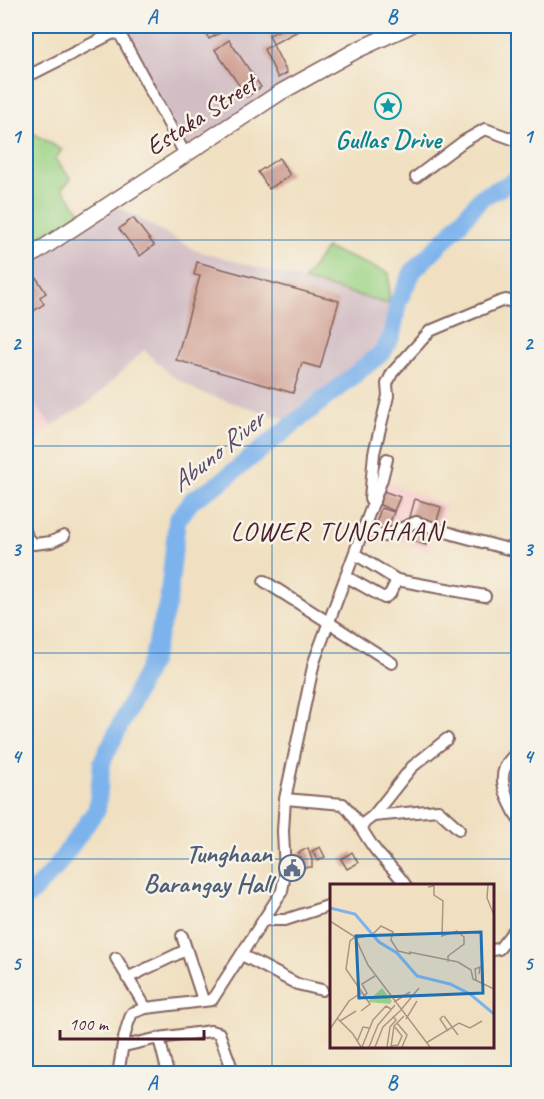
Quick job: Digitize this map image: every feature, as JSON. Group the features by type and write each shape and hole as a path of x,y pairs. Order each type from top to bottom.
{"street":[{"name":"Estaka Street","path":"26,258 281,92 398,29 409,26"},
{"path":"26,69 34,73 117,33 121,36 185,154"},
{"path":"416,177 464,141 485,129 519,141"},
{"path":"374,502 370,499 369,486 374,453 388,396 387,384 392,373 430,331 499,302 506,300 519,304"},
{"path":"118,1074 124,1046 124,1030 132,1013 146,1008 212,1000 282,891 285,799 314,662 387,467 387,459"},
{"path":"364,529 384,536 416,522 508,549"},
{"path":"26,533 27,538 34,544 51,543 64,536"},
{"path":"355,554 397,580 485,596"},
{"path":"347,578 384,598 390,594 397,580"},
{"path":"264,581 392,663"},
{"path":"360,826 373,816 412,767 447,739"},
{"path":"519,752 510,759 502,773 505,793 519,819"},
{"path":"285,799 343,804 376,852 399,874 405,884"},
{"path":"373,816 438,810 459,829"},
{"path":"265,920 285,920 330,905"},
{"path":"493,950 499,949 519,925"},
{"path":"182,936 203,1000"},
{"path":"128,978 186,950"},
{"path":"242,955 297,984 322,990"},
{"path":"116,958 146,1008"},
{"path":"124,1046 159,1038 211,1031 219,1033 234,1074"},
{"path":"159,1038 168,1074"}],"shaded area":[{"path":"311,26 272,49 289,82 186,148 117,27"},
{"path":"117,206 195,250 389,304 388,329 377,347 285,419 199,392 171,375 144,350 91,401 52,426 26,394 26,268"},
{"path":"26,394 52,426 26,450"},
{"path":"385,481 447,506 428,552 367,526"}],"green space":[{"path":"26,129 62,150 55,159 71,179 62,188 81,212 26,250"},
{"path":"326,248 389,273 389,304 304,280"}],"building":[{"path":"202,26 233,26 209,39"},
{"path":"288,26 297,26 300,30 273,44 269,35"},
{"path":"229,40 261,87 247,97 215,50"},
{"path":"273,45 287,73 278,78 264,49"},
{"path":"279,158 290,175 269,189 258,172"},
{"path":"133,218 154,245 140,256 119,229"},
{"path":"197,262 339,301 320,368 302,363 293,393 176,360 200,276 194,275"},
{"path":"34,274 46,293 40,297 44,304 26,316 26,276 27,279"},
{"path":"383,491 400,497 394,511 378,504"},
{"path":"415,499 441,507 436,524 410,517"},
{"path":"381,508 394,512 387,530 375,526"},
{"path":"417,524 430,528 426,545 413,541"},
{"path":"320,847 325,857 318,861 312,851"},
{"path":"308,848 312,867 299,868 302,861 298,853"},
{"path":"352,852 358,863 347,869 341,859"}],"waterway":[{"name":"Abuno River","path":"26,898 54,870 97,809 102,762 151,662 168,602 177,520 193,499 218,484 383,352 392,335 398,302 413,271 450,234 482,197 518,179"}],"place":[{"name":"Gullas Drive","path":"388,106"},
{"name":"Tunghaan Barangay Hall","path":"292,868"}],"district":[{"name":"LOWER TUNGHAAN","path":"337,531"}]}
